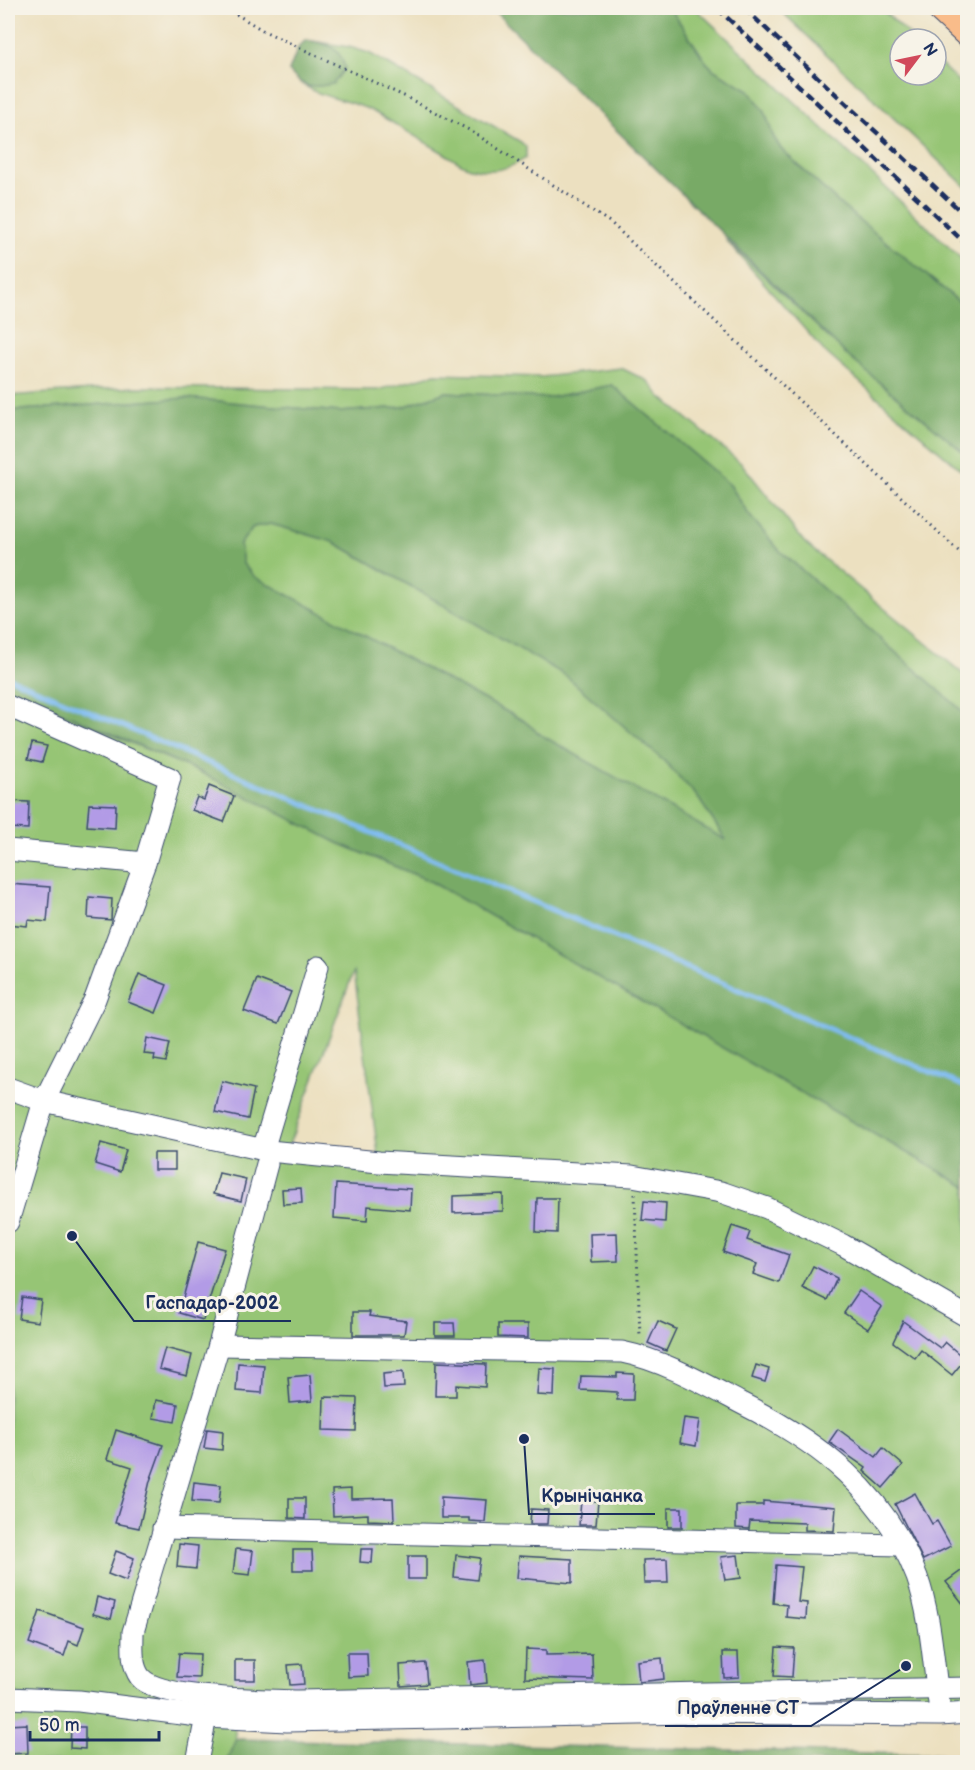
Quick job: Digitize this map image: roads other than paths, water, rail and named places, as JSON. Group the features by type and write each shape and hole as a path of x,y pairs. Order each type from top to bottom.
{"highway":[{"path":"942,8 968,32"}],"street":[{"path":"8,706 171,778 145,863 95,999 44,1101 8,1222"},
{"path":"8,849 145,863"},
{"path":"318,966 265,1157 219,1345 134,1632 135,1664 140,1677 152,1687 192,1696 298,1701 968,1688"},
{"path":"8,1088 44,1101 265,1157 635,1177 721,1192 767,1208 843,1245 968,1317"},
{"path":"219,1345 622,1352 640,1356 761,1413 815,1446 871,1497 901,1545 917,1578 926,1611 940,1715"},
{"path":"163,1528 901,1545"},
{"path":"8,1698 79,1701 206,1717 287,1721 688,1713 940,1715 968,1713"},
{"path":"196,1762 206,1717"}],"waterway":[{"path":"8,677 968,1088"}],"railway":[{"path":"717,8 968,246"},
{"path":"744,8 968,218"}],"place":[{"name":"Гаспадар-2002","path":"72,1236"},
{"name":"Крынічанка","path":"524,1439"},
{"name":"Праўленне СТ","path":"906,1666"}]}
